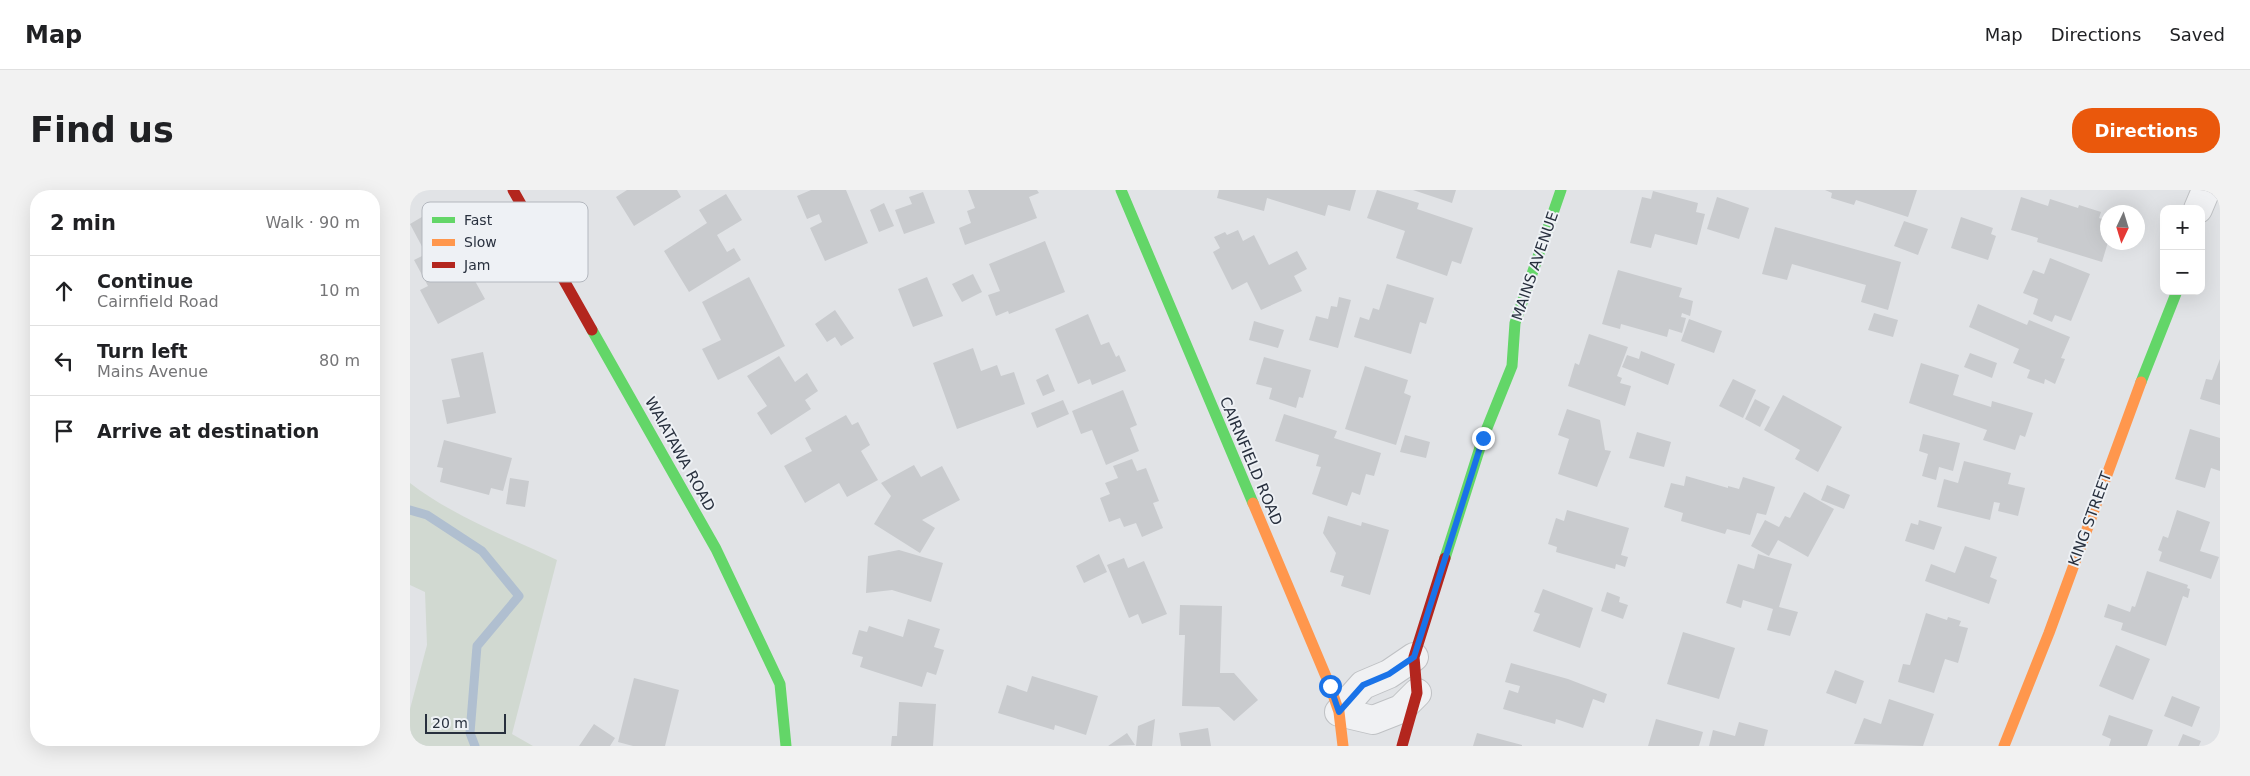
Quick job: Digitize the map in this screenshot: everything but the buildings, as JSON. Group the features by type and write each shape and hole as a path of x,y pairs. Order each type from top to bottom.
{"street":[{"name":"WAIATAWA ROAD","path":"513,190 520,202"},
{"name":"CAIRNFIELD ROAD","path":"1121,190 1330,686 1339,712 1344,746"},
{"name":"MAINS AVENUE","path":"1402,746 1417,693 1414,657 1483,438 1509,376 1512,366 1515,323 1561,190"},
{"path":"2200,205 2206,190"},
{"name":"WAIATAWA ROAD","path":"565,282 716,549 780,684 786,746"},
{"name":"KING STREET","path":"2004,746 2035,673 2145,367 2175,295"},
{"path":"1414,657 1389,674 1363,685 1339,712 1373,720 1401,709 1417,693"}],"shaded area":[{"path":"410,483 426,495 462,516 557,560 512,734 533,746 410,746 410,709 427,645 425,592 410,585"}],"waterway":[{"path":"410,510 427,515 482,551 519,596 477,646 470,733 475,746"}],"traffic: fast":[{"path":"1121,190 1253,503"},
{"path":"1445,558 1483,438 1512,366 1515,323 1561,190"},
{"path":"2141,382 2175,295"},
{"path":"592,330 716,549 780,684 786,746"}],"traffic: slow":[{"path":"2004,746 2049,633 2141,382"},
{"path":"1253,503 1330,686 1339,712 1343,746"}],"traffic: jam":[{"path":"513,190 520,202"},
{"path":"565,282 592,330"},
{"path":"1402,746 1417,693 1414,657 1445,558"}],"route":[{"path":"1330,686 1339,712 1363,685 1389,674 1414,657 1483,438"}]}
